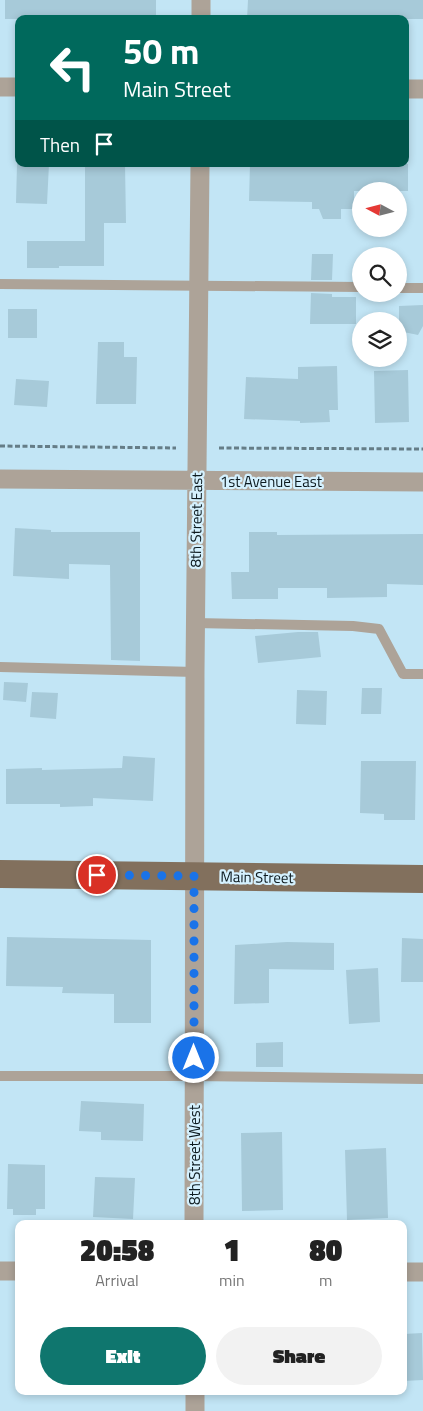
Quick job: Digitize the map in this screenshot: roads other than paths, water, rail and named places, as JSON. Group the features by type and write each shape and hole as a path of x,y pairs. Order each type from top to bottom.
{"main road":[{"name":"Main Street","path":"0,874 423,879"}],"street":[{"path":"201,15 202,0"},
{"path":"0,87 15,87"},
{"path":"409,89 423,89"},
{"name":"8th Street East","path":"194,876 200,167"},
{"name":"1st Avenue East","path":"0,479 423,482"},
{"name":"8th Street West","path":"194,876 194,1220"},
{"path":"0,1271 15,1271"},
{"path":"407,1272 423,1272"},
{"path":"195,1395 195,1411"}],"lane":[{"path":"0,284 352,287"},
{"path":"407,288 423,288"},
{"path":"195,623 353,626 379,629 403,674 423,674"},
{"path":"0,667 195,672"},
{"path":"0,1076 423,1079"}]}
